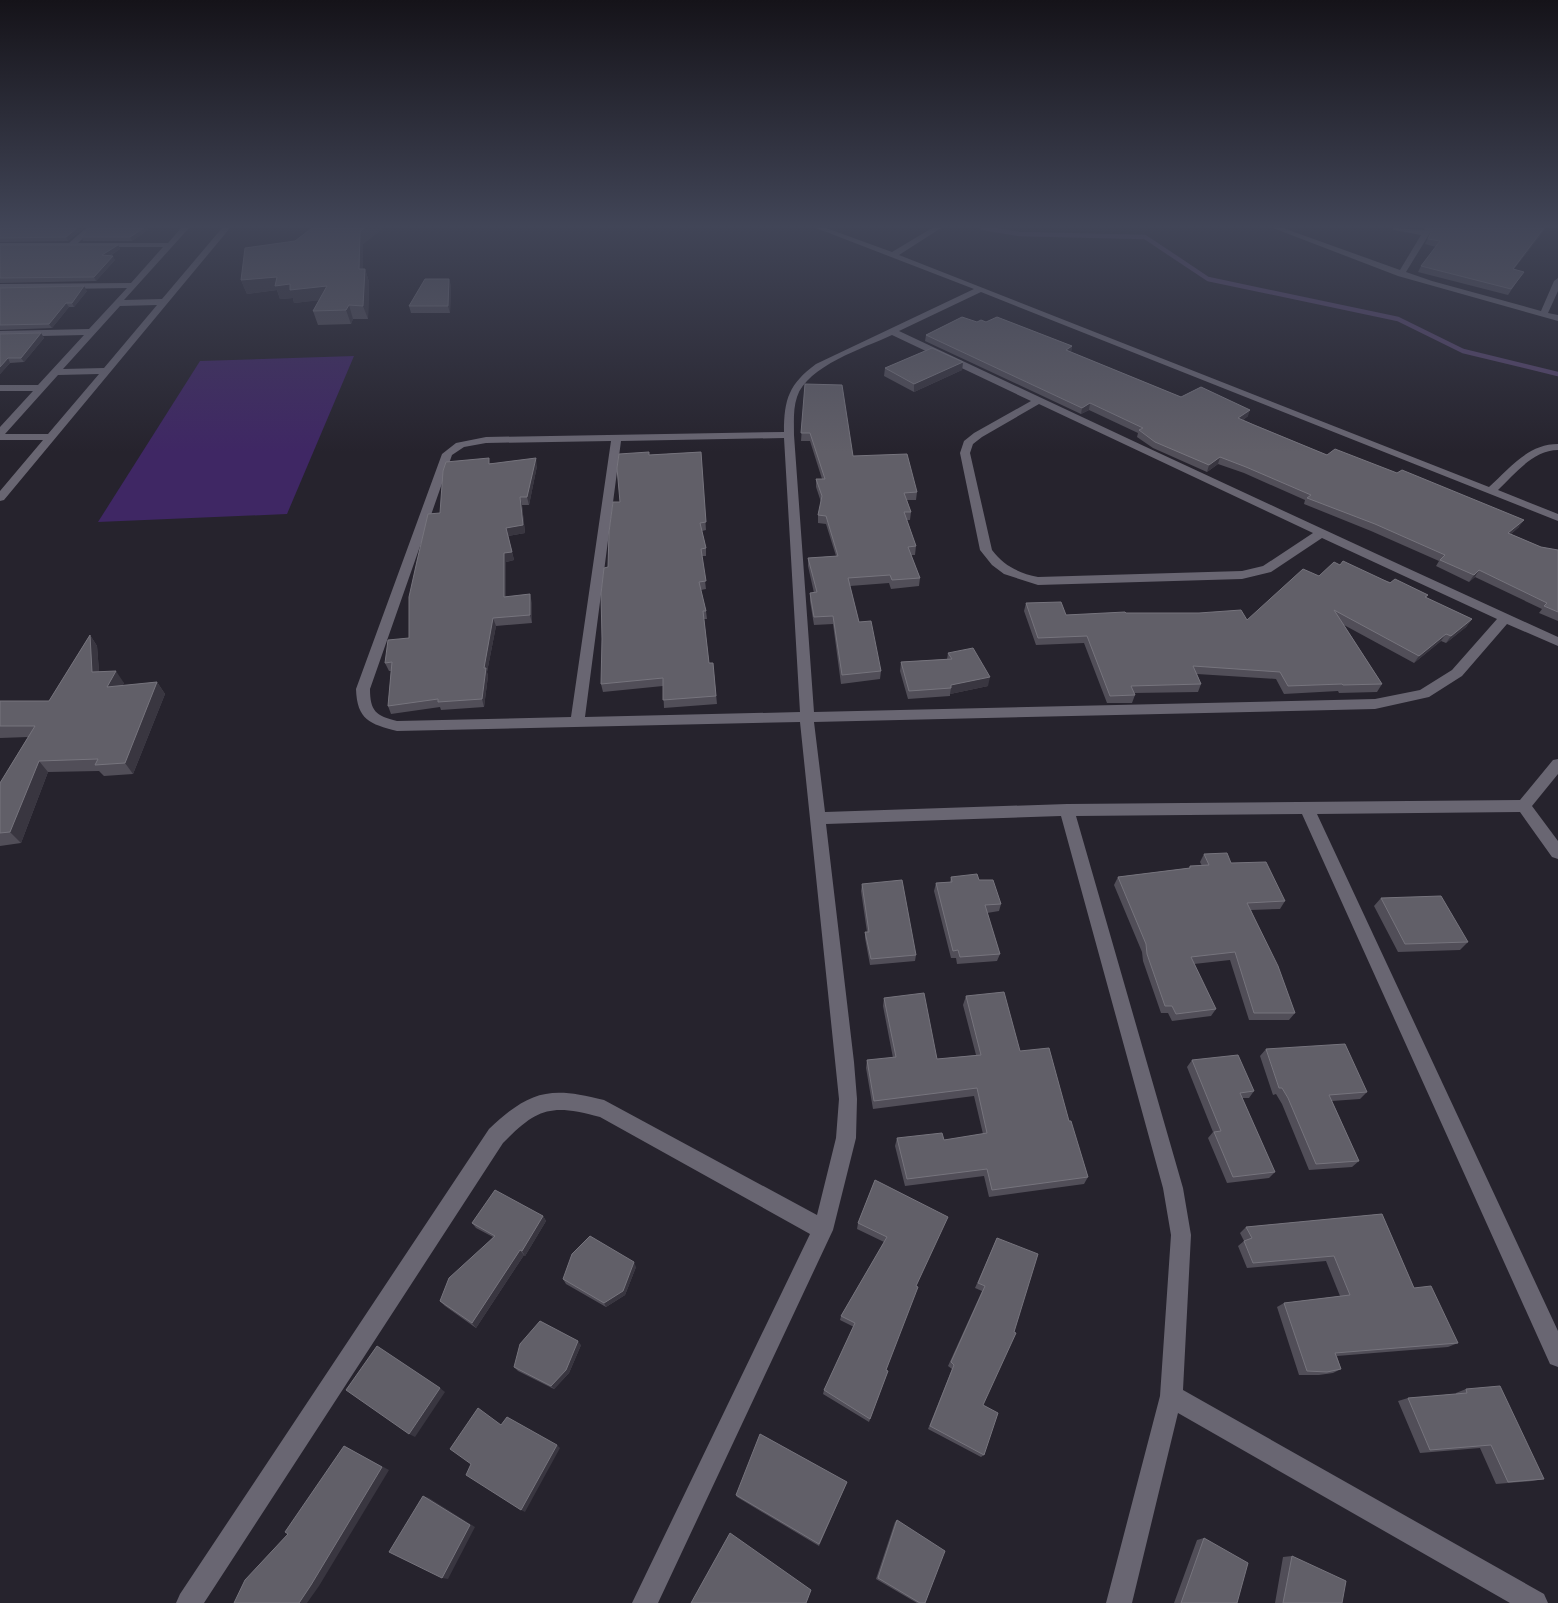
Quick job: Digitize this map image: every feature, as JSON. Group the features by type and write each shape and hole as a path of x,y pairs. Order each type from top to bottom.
{"street":[{"path":"0,433 118,303 127,303"},
{"path":"0,498 163,303"},
{"path":"644,1603 823,1230 846,1138 848,1099 807,718 789,435 789,404 795,388 804,376 819,366 953,303"},
{"path":"1016,303 1558,518"},
{"path":"1499,303 1558,318"},
{"path":"1543,315 1548,303"},
{"path":"0,334 91,332"},
{"path":"893,332 1558,642"},
{"path":"55,372 107,371"},
{"path":"0,388 41,388"},
{"path":"1039,400 978,435 968,443 965,453 986,550 994,561 1009,573 1038,581 1242,575 1267,569 1321,533"},
{"path":"789,435 486,440 461,444 452,448 447,454 363,689 363,704 367,713 379,722 397,726 1375,704 1424,694 1457,673 1506,617"},
{"path":"0,437 51,437"},
{"path":"577,723 616,439"},
{"path":"1491,491 1531,454 1546,447 1558,447"},
{"path":"1524,806 1558,764"},
{"path":"819,818 1067,810 1524,806"},
{"path":"1524,806 1558,853"},
{"path":"1306,807 1558,1356"},
{"path":"1067,810 1172,1188 1181,1235 1171,1396 1119,1603"},
{"path":"189,1603 496,1136 514,1116 532,1106 554,1100 573,1100 604,1109 823,1230"},
{"path":"1171,1396 1535,1603"}],"shaded area":[{"path":"354,356 287,514 98,522 200,361"}],"building":[{"path":"0,303 72,303 66,303 49,324 0,325"},
{"path":"318,303 363,303 363,306 349,305 346,310 313,311"},
{"path":"411,303 448,303 448,306 409,306"},
{"path":"962,317 977,322 981,320 986,322 997,317 1072,346 1066,350 1181,397 1201,387 1250,410 1238,418 1254,425 1327,455 1335,449 1397,473 1402,470 1524,520 1508,533 1541,547 1558,550 1558,612 1544,606 1547,603 1479,570 1474,575 1440,560 1445,555 1375,524 1307,498 1311,495 1220,457 1209,465 1155,442 1139,430 1143,428 1090,403 1082,408 926,335"},
{"path":"41,333 21,358 8,358 0,367 0,334"},
{"path":"932,348 963,362 914,384 885,368"},
{"path":"805,384 842,385 853,456 907,454 917,492 904,493 911,512 904,512 916,546 908,547 920,578 892,580 890,575 848,578 859,622 871,621 881,671 842,675 833,616 814,617 810,593 817,592 808,558 838,556 826,516 818,515 822,496 816,479 825,479 810,433 801,433"},
{"path":"649,452 649,455 701,452 706,522 700,523 706,548 701,549 706,581 699,582 706,611 703,611 709,663 713,663 716,696 663,700 663,678 601,684 601,594 604,568 608,567 609,532 613,502 620,502 617,468 619,454"},
{"path":"489,458 489,464 536,458 527,497 520,497 523,525 506,528 512,552 504,553 504,597 530,594 530,615 493,618 484,668 486,668 482,699 438,702 438,699 388,706 392,662 385,663 388,640 409,638 409,597 428,514 440,513 443,471 446,462"},
{"path":"1343,561 1390,583 1395,579 1428,595 1425,597 1472,619 1451,636 1446,634 1419,656 1334,610 1382,684 1288,686 1280,672 1193,666 1201,684 1131,686 1135,695 1110,696 1087,636 1038,638 1026,603 1061,602 1066,615 1125,612 1199,613 1241,610 1247,620 1303,569 1319,576 1334,562 1340,565"},
{"path":"90,635 92,672 116,671 107,687 157,682 125,763 95,765 98,759 39,761 10,832 0,833 0,783 35,726 0,726 0,701 49,701"},
{"path":"973,648 990,677 951,685 951,688 909,691 901,662 952,659 948,653"},
{"path":"1227,853 1231,863 1266,862 1285,901 1247,903 1278,966 1295,1013 1254,1013 1235,952 1191,957 1216,1009 1176,1014 1172,1006 1165,1006 1147,954 1146,944 1118,877 1209,865 1204,854"},
{"path":"977,874 979,880 993,880 1001,904 985,905 1000,954 960,957 958,950 953,951 936,883 952,882 951,877"},
{"path":"902,880 916,955 871,959 865,932 869,932 862,884"},
{"path":"1441,896 1468,942 1405,944 1381,898"},
{"path":"1004,992 1020,1051 1049,1048 1069,1121 1071,1121 1088,1177 992,1190 987,1169 907,1179 897,1138 942,1133 944,1140 987,1133 977,1088 874,1101 867,1060 896,1057 884,998 924,993 937,1059 981,1055 966,996"},
{"path":"1345,1044 1367,1092 1329,1095 1359,1161 1316,1164 1288,1098 1282,1088 1279,1088 1266,1049"},
{"path":"1238,1055 1254,1091 1240,1093 1275,1172 1233,1177 1214,1132 1221,1131 1192,1060"},
{"path":"875,1180 948,1217 916,1286 918,1287 886,1370 888,1371 870,1419 824,1390 855,1323 841,1316 887,1237 858,1223"},
{"path":"495,1190 543,1216 522,1251 520,1250 472,1323 440,1301 449,1278 495,1236 472,1223"},
{"path":"1382,1214 1414,1288 1431,1286 1458,1343 1335,1353 1341,1369 1327,1372 1307,1371 1284,1303 1350,1295 1334,1256 1253,1263 1244,1241 1252,1238 1246,1227"},
{"path":"590,1236 634,1262 623,1291 604,1303 563,1279 572,1254"},
{"path":"997,1238 1038,1254 1014,1332 1016,1333 983,1405 998,1413 984,1455 930,1426 954,1365 951,1362 985,1286 978,1283"},
{"path":"540,1321 578,1341 566,1370 551,1386 514,1367 520,1344"},
{"path":"377,1346 440,1388 409,1434 346,1390"},
{"path":"1500,1386 1544,1479 1508,1482 1491,1445 1430,1450 1408,1398 1467,1393 1466,1389"},
{"path":"478,1408 501,1425 507,1417 557,1445 521,1510 466,1475 471,1464 450,1449"},
{"path":"760,1434 847,1482 819,1544 736,1495"},
{"path":"344,1446 382,1467 299,1603 234,1603 245,1580 288,1534 285,1532"},
{"path":"423,1496 470,1525 442,1578 389,1552"},
{"path":"897,1520 945,1551 925,1603 920,1603 878,1578"},
{"path":"730,1533 811,1590 806,1603 691,1603"},
{"path":"1204,1538 1248,1563 1237,1603 1181,1603"},
{"path":"1292,1556 1346,1581 1342,1603 1283,1603"}],"waterway":[{"path":"1321,303 1398,319 1463,351 1558,374"}]}
